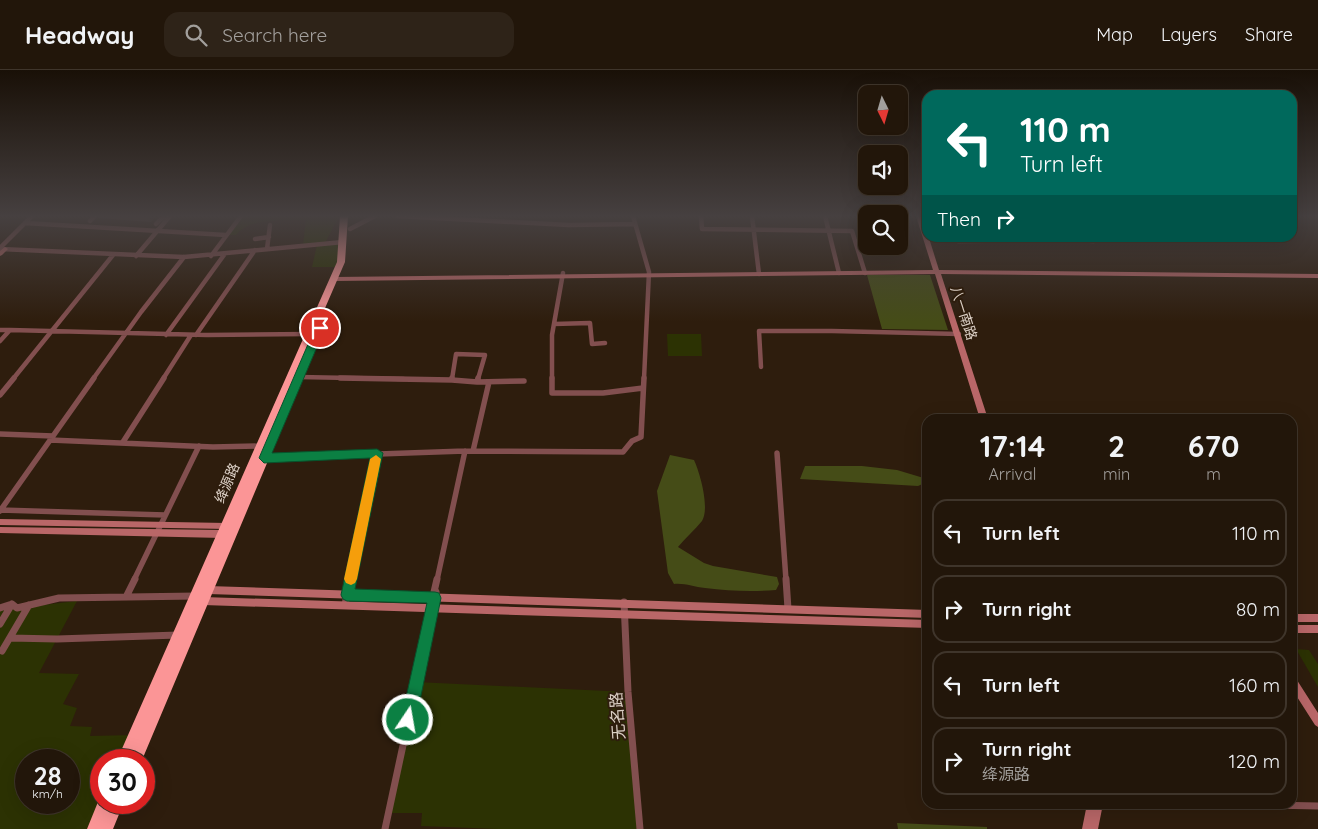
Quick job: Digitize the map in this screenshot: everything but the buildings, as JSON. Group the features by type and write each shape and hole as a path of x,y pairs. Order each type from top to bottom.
{"highway":[{"name":"绛源路","path":"140,749 203,596 299,377 338,277 342,251"},
{"name":"绛源路","path":"129,749 178,635 203,596 225,530 310,334 338,277 348,262 349,251"},
{"path":"94,829 100,814"},
{"path":"106,829 112,814"}],"main road":[{"name":"八一南路","path":"932,251 937,271"},
{"name":"八一南路","path":"932,251 986,414"},
{"path":"338,277 865,271 1318,275"},
{"name":"八一南路","path":"958,334 982,414"},
{"path":"0,522 161,524 225,530"},
{"path":"0,530 156,532 225,530"},
{"path":"203,596 435,594 922,614"},
{"path":"203,596 345,605 922,624"},
{"path":"1297,618 1318,618"},
{"path":"1297,629 1318,629"},
{"path":"1297,688 1318,722"},
{"path":"1087,829 1091,809"},
{"path":"1093,829 1097,809"}],"street":[{"path":"33,251 184,257 245,251"},
{"path":"136,256 140,251"},
{"path":"211,256 214,251"},
{"path":"123,442 193,335 255,251"},
{"path":"264,458 465,451 623,452 632,441 641,437 649,274 643,251"},
{"path":"756,251 759,272"},
{"path":"834,251 839,272"},
{"path":"859,251 865,271"},
{"path":"166,334 224,254"},
{"path":"0,395 112,255"},
{"path":"0,511 126,334 184,257"},
{"path":"562,275 554,324 550,379 552,393 603,393 643,388"},
{"path":"554,324 590,323 592,344 605,343"},
{"path":"0,330 193,335 310,334"},
{"path":"0,341 10,330"},
{"path":"761,367 759,331 832,330 958,334"},
{"path":"452,380 456,354 485,355 477,382"},
{"path":"299,377 477,382 524,381"},
{"path":"473,451 489,382"},
{"path":"0,434 199,446 261,446"},
{"path":"127,595 199,446"},
{"path":"385,829 465,451"},
{"path":"345,605 377,453"},
{"path":"777,453 788,609"},
{"path":"0,511 165,515"},
{"path":"12,604 17,608 59,598 127,595 203,596"},
{"name":"无名路","path":"624,602 628,692 640,829"},
{"path":"0,608 12,604"},
{"path":"0,624 12,604"},
{"path":"2,651 29,605"},
{"path":"10,638 114,638 178,635"},
{"path":"1297,806 1318,806"}],"green space":[{"path":"316,251 341,251 339,267 312,267"},
{"path":"867,275 930,275 948,330 882,329"},
{"path":"667,334 701,334 702,356 668,356"},
{"path":"670,455 694,460 705,499 702,521 678,547 704,563 713,566 777,577 779,584 776,590 732,590 674,584 668,573 657,491"},
{"path":"805,466 862,466 897,470 922,478 922,484 918,486 800,479"},
{"path":"77,601 39,673 79,674 63,704 77,708 70,726 92,727 90,736 135,735 129,749 90,749 90,814 98,814 94,829 0,829 0,610"},
{"path":"1297,649 1309,650 1318,664 1318,687"},
{"path":"416,682 628,692 640,829 498,829 421,826 422,813 388,813"},
{"path":"897,823 987,827 987,829 898,829"}],"slow traffic":[{"path":"351,579 376,459"}],"route":[{"path":"320,328 264,458 377,453 347,595 435,598 408,720"}]}
